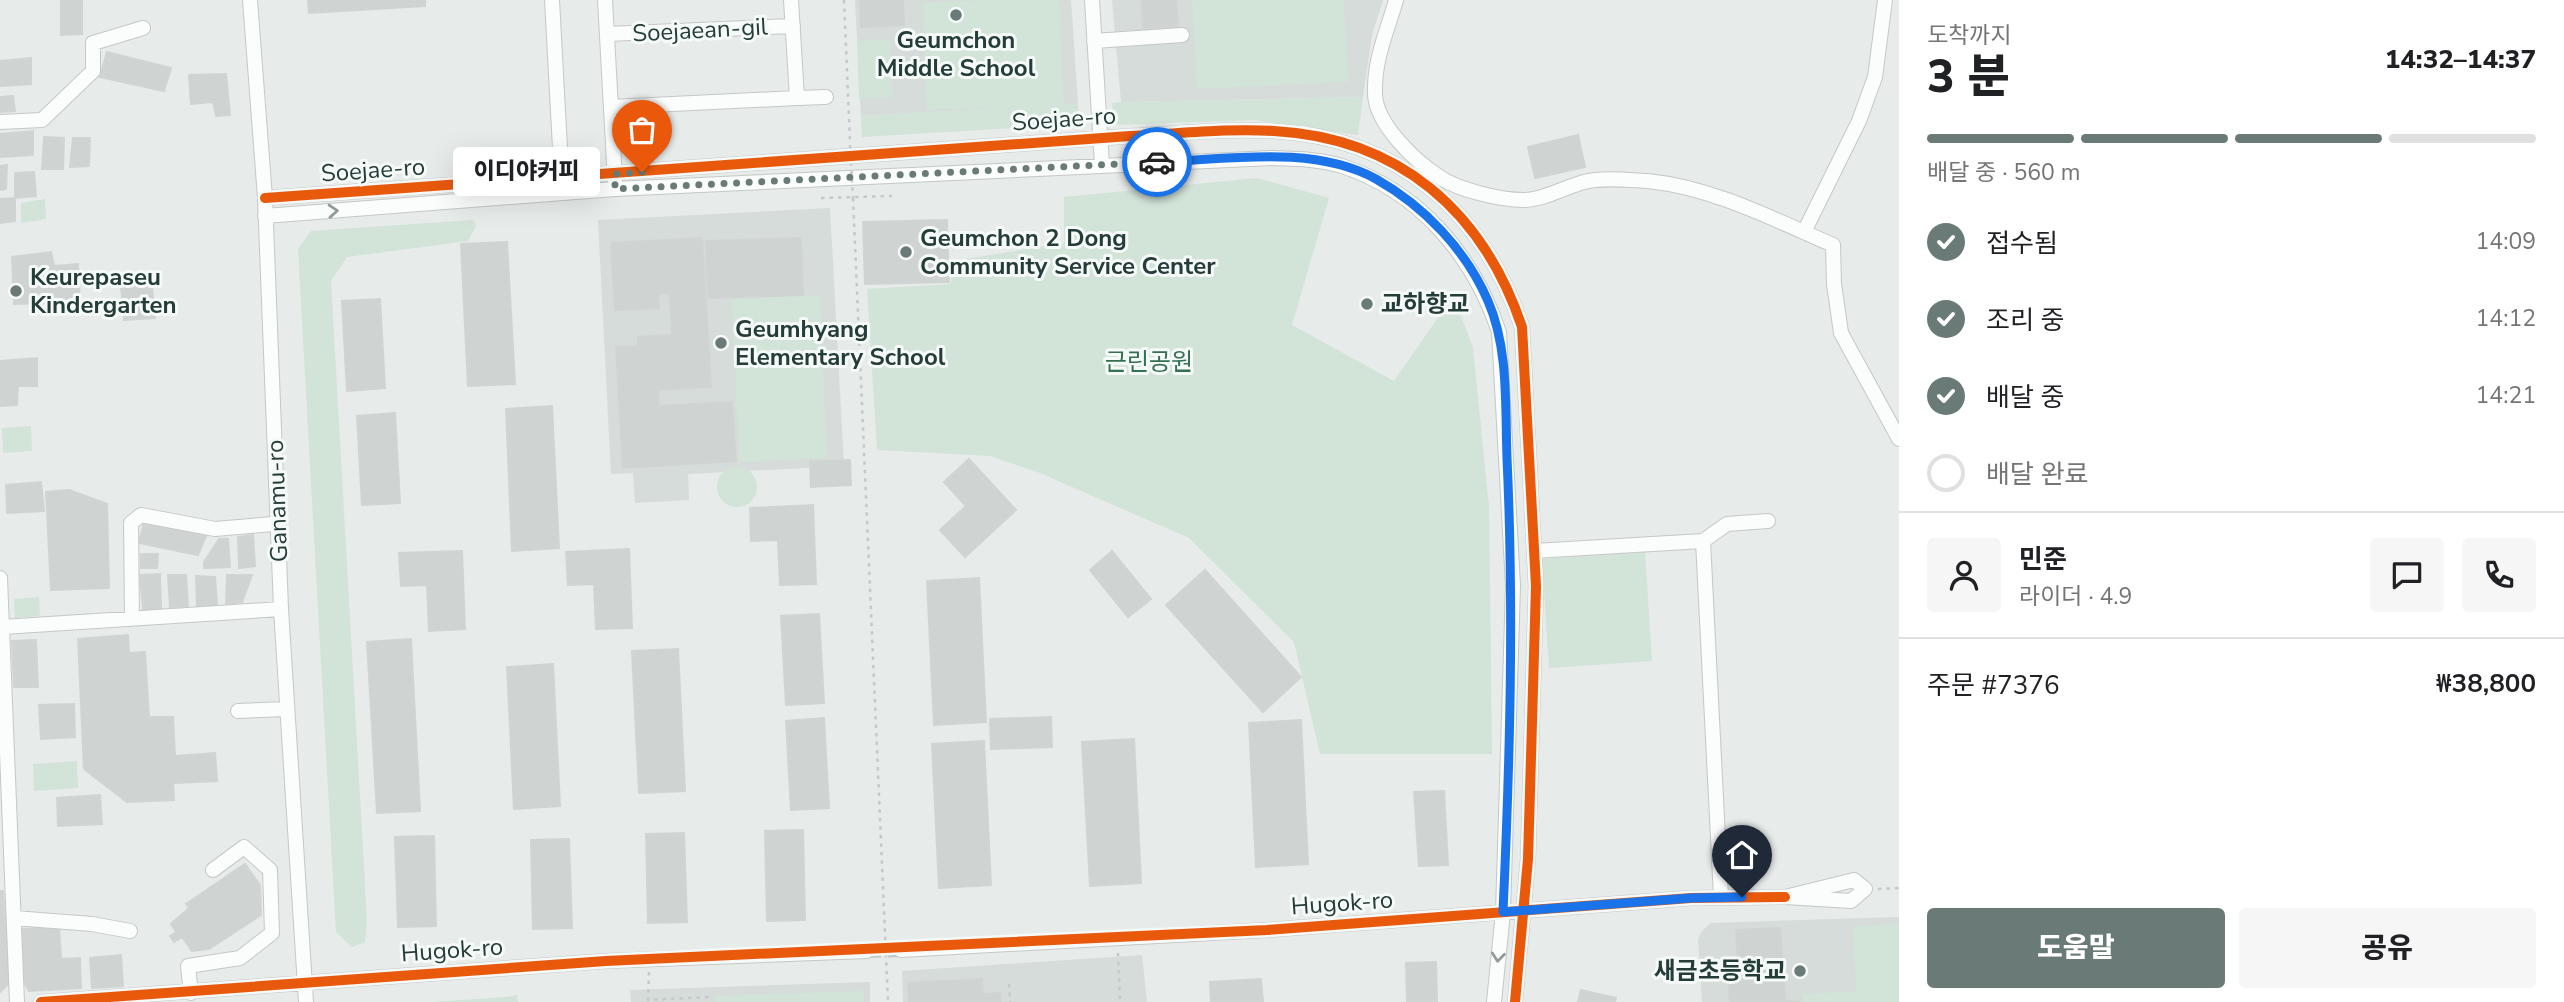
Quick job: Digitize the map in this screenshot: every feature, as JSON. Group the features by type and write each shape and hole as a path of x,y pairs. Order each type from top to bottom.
{"street":[{"name":"Ganamu-ro","path":"250,0 265,198 281,610 306,1002"},
{"path":"552,0 563,193"},
{"name":"Soejaean-gil","path":"605,0 615,189"},
{"name":"Soejaean-gil","path":"791,0 797,98"},
{"path":"1092,0 1102,164"},
{"path":"1396,0 1380,44 1375,94 1377,111 1388,129 1442,179 1502,199 1527,200 1587,180 1648,181 1717,195 1833,245 1834,284 1841,332 1899,439"},
{"path":"1804,232 1859,121 1875,77 1885,0"},
{"name":"Soejaean-gil","path":"607,34 793,26"},
{"path":"0,122 42,120 93,71 93,43 144,29"},
{"path":"1094,41 1182,35"},
{"path":"611,107 826,97"},
{"name":"Soejae-ro","path":"265,198 1100,138 1274,131 1347,143 1385,158 1419,181 1476,232 1510,293 1522,327 1534,551 1526,910 1515,1002"},
{"path":"265,216 615,189 1272,158 1339,165 1375,178 1415,207 1457,247 1476,276 1499,332 1513,586 1503,912 1494,1002"},
{"path":"132,619 131,523 141,514 215,529 273,524"},
{"path":"1534,551 1703,541 1727,524 1768,521"},
{"path":"1703,541 1721,897"},
{"path":"0,578 6,840 14,918 17,1002"},
{"path":"3,627 281,610"},
{"path":"238,711 287,709"},
{"path":"191,993 188,966 240,958 272,933 270,870 244,847 213,870"},
{"name":"Hugok-ro","path":"901,950 1117,939 1721,897 1851,901 1864,889"},
{"path":"14,918 92,924 130,931"},
{"name":"Hugok-ro","path":"41,1002 650,959 867,951"}],"path":[{"path":"844,0 859,300"},
{"path":"821,198 892,196"},
{"path":"853,198 888,1002"},
{"path":"1864,889 1899,888"},
{"path":"1117,939 1120,1002"},
{"path":"650,959 648,1000 708,997 709,1002"},
{"path":"1009,984 1010,1002"}],"shaded area":[{"path":"855,0 1071,0 1078,104 861,116"},
{"path":"1112,0 1383,0 1372,35 1363,97 1121,102"},
{"name":"Geumhyang Elementary School","path":"830,208 844,466 688,474 689,500 635,503 633,473 611,474 598,220"},
{"name":"새금초등학교","path":"1899,917 1899,1002 1702,1002 1698,939 1711,923"},
{"path":"1142,955 1147,1002 903,1002 902,971"},
{"path":"870,982 870,1002 631,1002 630,990"}],"green space":[{"path":"1059,0 1064,104 1078,104 1079,124 862,137 861,116 1013,107 927,110 923,3"},
{"path":"1192,0 1344,0 1348,82 1197,89"},
{"path":"890,39 892,97 859,99 857,41"},
{"path":"1363,97 1358,135 1254,120 1119,125 1113,122 1112,103 1121,102"},
{"name":"근린공원","path":"1257,178 1329,198 1292,325 1394,381 1453,296 1473,347 1489,507 1492,754 1320,754 1294,642 1189,538 1040,473 990,456 877,450 867,289 951,284 953,261 1064,243 1064,197"},
{"path":"45,199 46,219 21,223 21,203"},
{"path":"473,220 476,226 468,241 347,257 331,281 367,921 365,942 352,947 336,932 298,249 311,231"},
{"path":"820,295 827,458 739,462 732,299"},
{"path":"31,426 32,451 3,453 2,428"},
{"path":"737,467 751,473 757,487 751,501 737,507 723,501 717,487 723,473"},
{"path":"1645,552 1652,661 1549,668 1542,559"},
{"path":"39,597 40,616 15,618 14,599"},
{"path":"77,761 78,788 34,791 33,764"},
{"path":"1899,924 1899,1002 1803,1002 1803,994 1856,991 1853,926"},
{"path":"864,991 864,1002 715,1002 715,996"},
{"path":"517,995 518,1002 434,1002 506,997"}],"building":[{"path":"61,0 82,0 82,34 61,35"},
{"path":"308,0 425,0 425,6 309,13"},
{"path":"860,0 903,0 904,25 861,27"},
{"path":"1142,0 1176,0 1178,26 1143,28"},
{"path":"107,52 171,68 164,91 100,77"},
{"path":"31,58 31,84 0,86 0,61"},
{"path":"226,74 230,115 216,116 213,102 191,104 189,75"},
{"path":"13,96 15,111 0,112 0,97"},
{"path":"33,131 33,155 0,157 0,134"},
{"path":"1578,135 1585,167 1535,178 1528,147"},
{"path":"44,137 64,138 63,169 42,169"},
{"path":"73,138 90,138 89,166 70,167"},
{"path":"7,165 6,189 0,190 0,166"},
{"path":"34,172 36,196 15,198 15,173"},
{"path":"15,198 15,221 0,223 0,199"},
{"name":"Geumchon 2 Dong Community Service Center","path":"947,220 949,282 865,284 863,222"},
{"path":"702,238 711,387 658,390 659,406 732,402 736,461 623,468 616,347 638,346 638,337 672,335 670,294 658,294 659,308 615,310 611,243"},
{"path":"801,238 803,295 708,298 706,241"},
{"path":"507,242 515,384 468,386 461,244"},
{"path":"51,252 54,266 78,264 80,302 14,304 12,257"},
{"path":"148,273 147,289 152,289 155,318 124,320 120,276"},
{"path":"380,299 385,388 347,391 342,301"},
{"path":"37,358 37,386 18,386 17,405 0,406 0,361"},
{"path":"552,406 559,548 512,551 506,409"},
{"path":"395,413 400,503 362,505 357,416"},
{"path":"969,459 1016,510 965,557 940,530 966,506 944,482"},
{"path":"850,460 851,485 811,487 810,461"},
{"path":"41,482 44,511 7,513 6,485"},
{"path":"69,490 107,504 109,588 51,590 46,492"},
{"path":"813,505 816,584 780,585 778,540 751,541 750,508"},
{"path":"144,522 206,536 198,555 139,543"},
{"path":"253,535 255,566 239,568 238,537"},
{"path":"219,539 228,539 230,567 204,568 204,562"},
{"path":"629,549 632,628 596,629 594,584 568,585 566,552"},
{"path":"462,551 465,629 429,631 427,585 401,586 399,553"},
{"path":"1112,551 1151,599 1128,617 1090,570"},
{"path":"141,554 158,554 157,568 141,568"},
{"path":"1205,570 1301,677 1263,712 1166,605"},
{"path":"160,574 161,608 143,610 140,575"},
{"path":"168,575 186,575 188,606 170,607"},
{"path":"227,575 252,575 242,602 226,604"},
{"path":"196,576 215,577 217,605 197,606"},
{"path":"979,578 986,722 934,725 927,581"},
{"path":"819,614 824,703 786,705 781,616"},
{"path":"128,635 129,653 145,652 149,717 173,717 175,756 215,753 217,781 173,783 174,800 127,802 84,769 78,639"},
{"path":"411,639 420,811 377,813 367,642"},
{"path":"36,640 38,687 14,687 12,641"},
{"path":"678,649 685,791 639,793 632,651"},
{"path":"553,664 560,806 514,809 507,667"},
{"path":"74,704 75,737 41,739 39,705"},
{"path":"1051,717 1052,747 991,749 990,719"},
{"path":"824,718 829,808 791,810 786,721"},
{"path":"1301,720 1308,864 1256,867 1249,723"},
{"path":"1134,739 1141,883 1090,886 1082,742"},
{"path":"984,741 991,885 939,888 932,744"},
{"path":"1444,791 1448,865 1419,866 1414,792"},
{"path":"100,795 102,824 58,826 57,798"},
{"path":"803,830 805,920 767,921 765,831"},
{"path":"684,833 687,922 648,923 646,834"},
{"path":"434,836 436,926 398,927 395,837"},
{"path":"569,839 572,928 533,929 531,840"},
{"path":"245,864 260,885 261,915 209,949 192,951 182,937 174,942 170,936 176,932 171,924 189,908 186,904"},
{"path":"0,891 3,891 9,983 0,992"},
{"path":"59,927 61,959 80,958 81,988 29,991 25,984 22,929"},
{"path":"1780,928 1785,1001 1800,1002 1730,1002 1728,963 1738,963 1736,930"},
{"path":"121,955 123,986 92,988 90,958"},
{"path":"1436,962 1437,1002 1407,1002 1406,963"},
{"path":"982,979 983,994 1000,993 1001,1002 909,1002 908,983"},
{"path":"1261,979 1263,1002 1211,1002 1210,982"},
{"path":"1581,990 1616,998 1615,1002 1578,1002"}],"tunnel":[{"path":"867,951 901,950"}],"cycle path":[{"path":"265,198 1220,131 1274,131 1319,137 1360,148 1397,166 1430,188 1459,216 1484,248 1505,286 1522,327 1536,586 1528,859 1515,1002"},
{"path":"41,1002 606,961 1267,930 1691,898 1785,897"}],"way so far":[{"path":"642,172 615,174 615,189 1157,162"}],"place":[{"name":"Geumchon Middle School","path":"956,15"},
{"name":"이디야커피","path":"642,172"},
{"name":"Geumchon 2 Dong Community Service Center","path":"906,252"},
{"name":"Keurepaseu Kindergarten","path":"16,291"},
{"name":"교하향교","path":"1367,304"},
{"name":"Geumhyang Elementary School","path":"721,343"},
{"name":"새금초등학교","path":"1800,971"}],"route":[{"path":"1157,162 1303,159 1339,165 1375,178 1415,207 1457,247 1489,302 1499,332 1503,374 1513,586 1503,912 1691,898 1742,897"}]}
